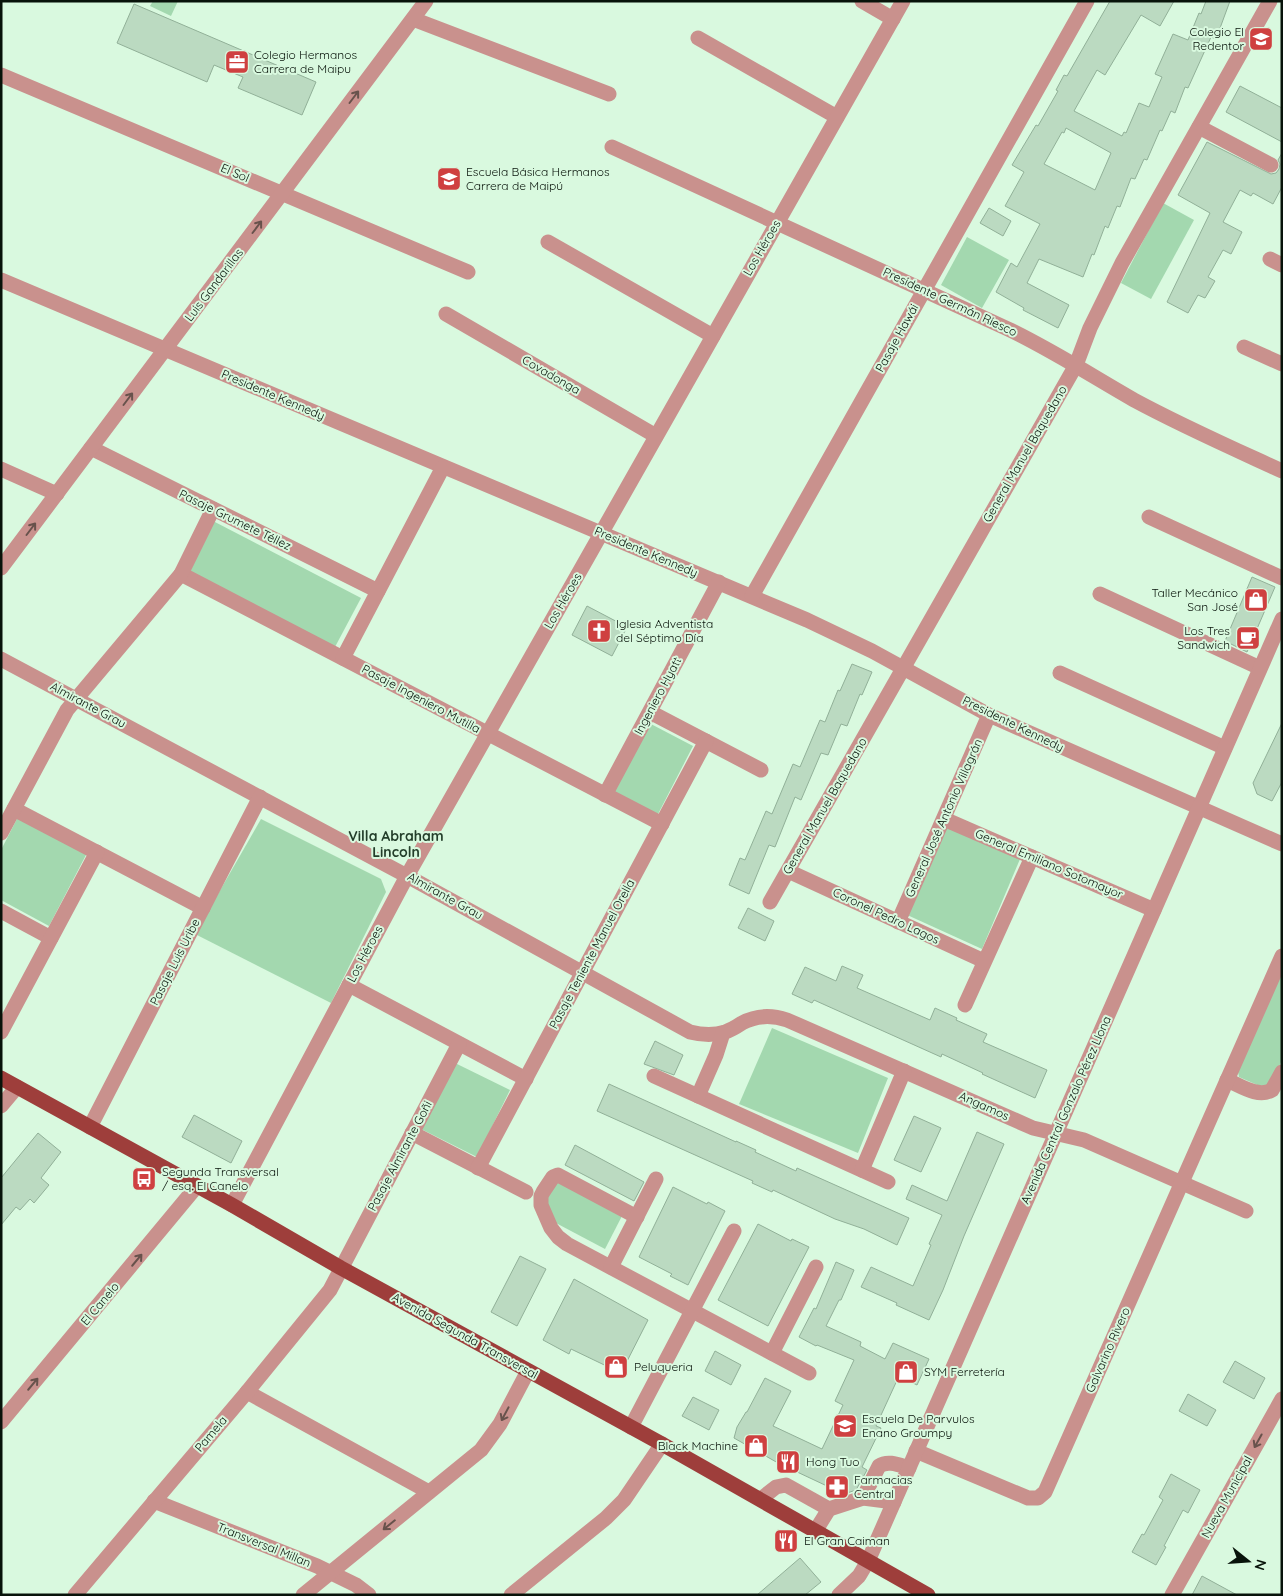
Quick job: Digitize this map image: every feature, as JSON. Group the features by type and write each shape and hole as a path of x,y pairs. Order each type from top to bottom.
{"main road":[{"name":"Avenida Segunda Transversal","path":"1,1078 232,1205 341,1268 662,1444 928,1595"}],"street":[{"name":"Luis Gandarillas","path":"1,568 426,1"},
{"path":"862,1 893,19"},
{"name":"Los Héroes","path":"232,1205 407,876 903,1"},
{"name":"Pasaje Hawái","path":"752,596 1086,1"},
{"name":"General Manuel Baquedano","path":"770,902 1076,365 1111,282 1270,1"},
{"path":"413,19 609,94"},
{"path":"698,38 837,117"},
{"name":"El Sol","path":"1,75 468,272"},
{"path":"1199,127 1271,165"},
{"name":"Presidente Germán Riesco","path":"612,147 1037,342 1173,420 1282,471"},
{"path":"548,242 713,336"},
{"name":"Presidente Kennedy","path":"1,280 845,636 989,714 1282,844"},
{"name":"Covadonga","path":"446,314 656,436"},
{"path":"1244,347 1282,364"},
{"name":"Pasaje Grumete Téllez","path":"91,448 378,591"},
{"path":"343,658 444,467"},
{"path":"1,469 57,494"},
{"path":"1,833 59,724 76,699 181,574 213,509"},
{"path":"1149,517 1282,578"},
{"name":"Pasaje Ingeniero Mutilla","path":"181,574 662,824"},
{"name":"Ingeniero Hyatt","path":"606,794 719,582"},
{"path":"1100,594 1260,668"},
{"name":"Avenida Central Gonzalo Pérez Llona","path":"839,1595 859,1576 868,1561 1282,619"},
{"name":"Almirante Grau","path":"1,659 407,876 690,1032 702,1035 724,1033"},
{"path":"1060,672 1225,748"},
{"path":"650,712 761,770"},
{"name":"General José Antonio Villagrán","path":"898,922 989,714"},
{"name":"Pasaje Teniente Manuel Orella","path":"478,1168 706,741"},
{"name":"Pasaje Luis Uribe","path":"90,1127 260,797"},
{"path":"14,809 203,908"},
{"name":"General Emiliano Sotomayor","path":"944,819 1154,910"},
{"path":"1,1032 97,852"},
{"path":"964,1005 1032,857"},
{"name":"Coronel Pedro Lagos","path":"788,871 984,961"},
{"path":"1,911 51,938"},
{"name":"Galvarino Rivero","path":"916,1451 1028,1498 1038,1498 1047,1488 1282,956"},
{"path":"349,985 526,1079"},
{"name":"Angamos","path":"724,1033 750,1019 768,1016 787,1020 1033,1128 1084,1140 1246,1211"},
{"path":"698,1096 724,1033"},
{"name":"Pasaje Almirante Goñi","path":"341,1268 459,1044"},
{"path":"862,1170 904,1071"},
{"path":"1227,1080 1263,1094 1272,1090 1282,1072"},
{"path":"654,1076 888,1182"},
{"path":"1,1106 18,1087"},
{"path":"412,1133 526,1192"},
{"path":"637,1217 558,1175 553,1177 541,1196 541,1205 551,1228 567,1244 809,1373"},
{"path":"611,1267 656,1180"},
{"name":"El Canelo","path":"1,1422 197,1186"},
{"path":"631,1427 734,1231"},
{"path":"772,1353 816,1267"},
{"name":"Pamela","path":"75,1595 247,1392 330,1290 341,1268"},
{"path":"303,1595 473,1457 488,1442 500,1424 528,1371"},
{"path":"247,1392 430,1492"},
{"name":"Nueva Municipal","path":"1172,1595 1282,1399"},
{"path":"511,1595 606,1518 624,1500 662,1444"},
{"path":"863,1498 876,1470 883,1464 891,1463 909,1468"},
{"path":"760,1499 776,1486 786,1485 829,1509"},
{"path":"816,1530 829,1509 863,1498 894,1502"},
{"name":"Transversal Millan","path":"154,1501 304,1560 356,1585 369,1595"}],"green space":[{"path":"153,1 178,1 171,16 150,6"},
{"path":"1163,203 1194,220 1151,299 1121,283"},
{"path":"967,237 1009,260 982,308 941,285"},
{"path":"213,521 361,598 335,647 189,574"},
{"path":"649,723 693,746 657,816 612,794"},
{"path":"18,817 87,853 49,926 1,900 1,850"},
{"path":"261,819 381,879 386,892 331,1003 195,934"},
{"path":"944,826 1020,859 982,949 905,914"},
{"path":"1282,968 1282,1060 1271,1084 1262,1087 1239,1077 1237,1067"},
{"path":"772,1028 888,1078 858,1153 739,1104"},
{"path":"455,1063 510,1090 477,1157 421,1129"},
{"path":"556,1180 623,1214 605,1249 554,1222 546,1200"}],"building":[{"path":"1110,1 1174,1 1160,26 1141,15 1105,75 1097,70 1074,111 1122,136 1124,132 1126,133 1139,103 1149,107 1162,77 1155,74 1173,34 1188,40 1206,1 1230,1 1216,39 1211,37 1188,88 1185,87 1175,113 1171,111 1162,131 1160,130 1147,160 1144,159 1135,179 1131,178 1120,207 1117,206 1108,228 1105,226 1083,277 1039,259 1027,283 1069,305 1058,328 1023,310 1024,308 996,292 1011,263 1017,267 1040,224 1005,206 1024,172 1012,165 1036,125 1038,126 1058,91 1056,90 1064,75 1067,76","holes":["1066,128 1111,153 1095,190 1044,164"]},
{"name":"Colegio Hermanos Carrera de Maipu","path":"134,4 316,82 302,115 238,88 243,77 214,65 207,82 117,43"},
{"path":"1240,86 1282,108 1282,142 1226,112"},
{"path":"1207,142 1271,174 1276,173 1279,169 1280,164 1278,160 1282,153 1282,187 1273,204 1253,193 1251,196 1240,190 1223,222 1242,232 1231,254 1223,250 1208,277 1215,281 1205,298 1198,295 1188,313 1167,302 1210,213 1178,195"},
{"path":"989,208 1011,221 1003,236 980,223"},
{"path":"1252,577 1275,587 1247,652 1225,641"},
{"name":"Iglesia Adventista del Séptimo Día","path":"587,606 627,627 612,656 572,635"},
{"path":"852,664 872,672 862,695 860,694 847,726 841,724 828,755 821,753 801,800 795,797 775,847 769,845 749,894 729,885 740,858 745,860 766,811 772,814 793,764 800,767 820,720 825,722 838,690 840,691"},
{"path":"1282,723 1282,782 1272,801 1257,794 1253,783"},
{"path":"748,908 774,921 765,941 738,928"},
{"path":"842,966 863,975 857,988 930,1020 935,1008 987,1034 983,1042 1047,1070 1035,1098 942,1054 941,1057 814,1000 812,1003 792,994 805,967 836,981"},
{"path":"655,1041 683,1055 674,1075 644,1064"},
{"path":"609,1084 756,1150 755,1152 796,1171 797,1168 909,1218 897,1245 773,1190 772,1192 752,1183 753,1181 597,1111"},
{"path":"194,1115 242,1141 231,1163 182,1137"},
{"path":"914,1116 941,1128 921,1172 894,1160"},
{"path":"977,1132 1004,1144 929,1320 861,1287 871,1267 913,1286 942,1215 906,1199 912,1185 947,1201"},
{"path":"38,1133 61,1152 41,1178 49,1185 34,1203 30,1199 20,1210 16,1207 1,1225 1,1178"},
{"path":"575,1145 644,1182 634,1201 565,1165"},
{"path":"673,1187 725,1211 688,1285 670,1276 672,1274 639,1257"},
{"path":"758,1224 791,1241 792,1239 809,1247 768,1326 718,1300"},
{"path":"520,1256 546,1269 517,1326 491,1312"},
{"path":"836,1262 854,1270 841,1300 839,1300 826,1326 861,1342 860,1346 885,1359 893,1343 929,1359 917,1385 899,1376 876,1426 881,1428 862,1467 867,1470 856,1490 844,1494 778,1463 734,1438 737,1427 765,1378 791,1391 773,1426 822,1449 843,1405 835,1401 854,1360 816,1346 799,1337 814,1308 816,1309"},
{"path":"574,1279 648,1320 621,1373 571,1349 569,1354 543,1340"},
{"path":"715,1351 741,1365 731,1385 705,1371"},
{"path":"1235,1361 1265,1378 1254,1399 1223,1382"},
{"path":"1188,1394 1216,1410 1207,1426 1179,1411"},
{"path":"693,1397 719,1410 709,1430 682,1416"},
{"path":"1171,1474 1200,1490 1188,1513 1183,1510 1156,1565 1132,1552 1142,1534 1144,1535 1163,1500 1159,1497"},
{"path":"800,1558 821,1582 805,1595 757,1595"},
{"path":"1202,1576 1237,1595 1192,1595"}],"place":[{"name":"Colegio El Redentor","path":"1261,39"},
{"name":"Colegio Hermanos Carrera de Maipu","path":"237,62"},
{"name":"Escuela Básica Hermanos Carrera de Maipú","path":"449,179"},
{"name":"Taller Mecánico San José","path":"1256,600"},
{"name":"Iglesia Adventista del Séptimo Día","path":"599,631"},
{"name":"Los Tres Sandwich","path":"1248,638"},
{"name":"Segunda Transversal / esq. El Canelo","path":"144,1179"},
{"name":"Peluqueria","path":"616,1367"},
{"name":"SYM Ferretería","path":"906,1372"},
{"name":"Escuela De Parvulos Enano Groumpy","path":"845,1426"},
{"name":"Black Machine","path":"756,1446"},
{"name":"Hong Tuo","path":"788,1462"},
{"name":"Farmacias Central","path":"837,1487"},
{"name":"El Gran Caiman","path":"786,1541"}],"district":[{"name":"Villa Abraham Lincoln","path":"396,844"}]}
